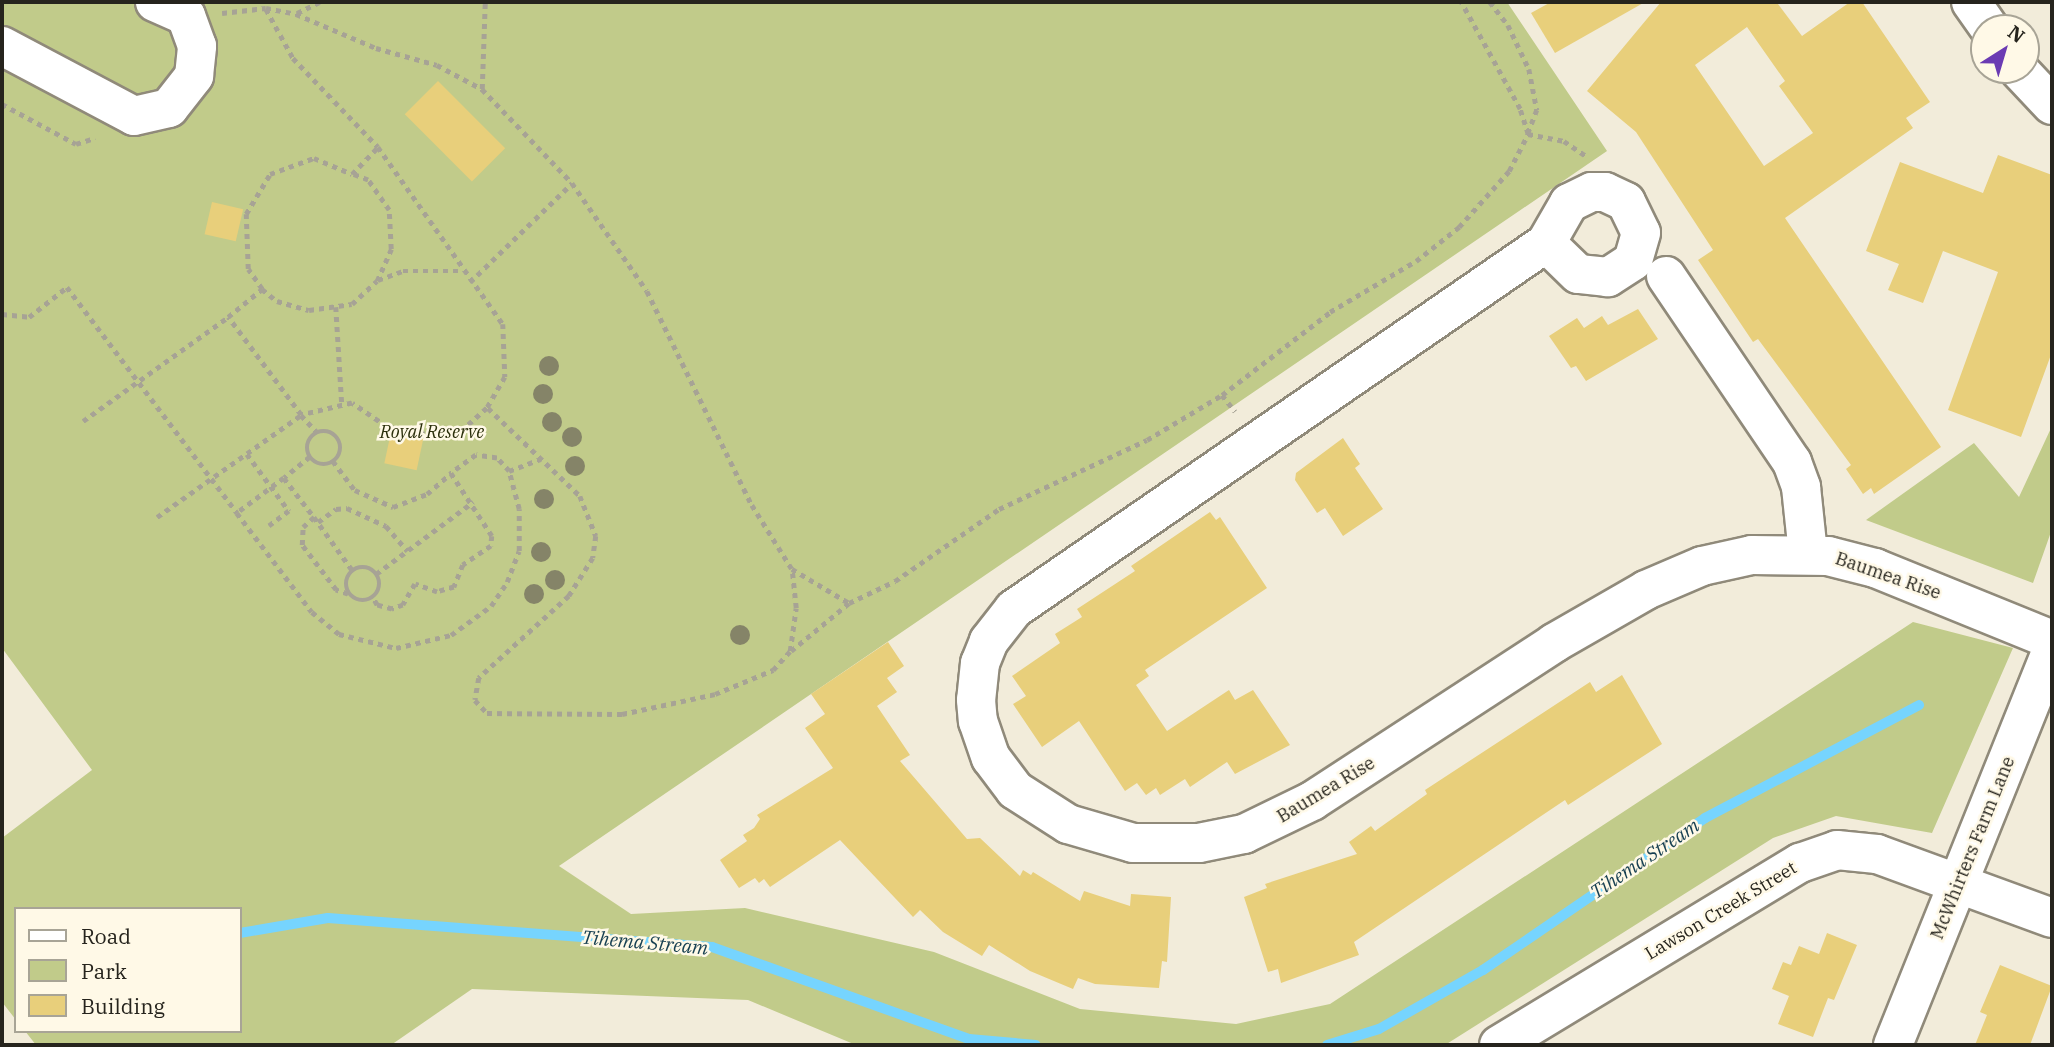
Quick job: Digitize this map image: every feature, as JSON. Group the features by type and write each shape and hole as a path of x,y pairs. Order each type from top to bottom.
{"street":[{"path":"2,46 134,116 169,107 194,76 197,46 186,16 155,2"},
{"path":"2032,84 2052,105"},
{"name":"Baumea Rise","path":"1546,243 1014,608 989,641 980,663 976,699 983,739 1009,783 1031,804 1068,824 1133,843 1199,843 1244,834 1312,801 1554,643 1646,590 1729,559 1808,554 1908,579 2052,640"},
{"path":"1666,276 1788,453 1801,487 1808,554"},
{"name":"McWhirters Farm Lane","path":"1893,1045 2052,650"},
{"name":"Lawson Creek Street","path":"1499,1045 1817,854 1858,850 1959,881 2052,918"}],"path":[{"path":"296,14 320,2"},
{"path":"482,89 485,2"},
{"path":"1461,2 1520,109 1528,134"},
{"path":"487,408 580,496 596,536 593,558 569,596 479,678 475,701 487,713 622,715 715,694 772,670 790,651 849,603 895,581 990,514 1147,440 1222,395 1330,312 1437,246 1509,171 1537,110 1531,76 1508,25 1490,2"},
{"path":"157,517 301,415 352,403 387,427 434,436 464,429 487,408 505,377 503,324 470,282 378,147 293,58 266,8"},
{"path":"218,13 266,8 296,14 376,48 437,65 482,89 572,183 647,291 752,505 792,569 796,608 790,651"},
{"path":"1528,134 1564,141 1584,154"},
{"path":"352,174 378,147"},
{"path":"377,281 391,249 389,210 368,180 314,158 270,174 246,214 248,269 262,289 277,302 309,310 336,307 352,304 377,281 403,271 463,271"},
{"path":"470,282 572,183"},
{"path":"2,314 29,317 67,287 312,612 339,634 386,646 418,645 451,635 470,624 491,606 507,582 519,551 519,509 509,471 497,458 477,455 427,494 393,507 355,490 333,461"},
{"path":"83,421 228,317 262,289"},
{"path":"336,307 342,404"},
{"path":"228,317 301,415 317,432"},
{"path":"1222,395 1236,412"},
{"path":"317,432 331,432 339,440 340,452 333,461 317,463 310,457 307,442 317,432"},
{"path":"247,454 289,511 269,526"},
{"path":"237,513 310,457"},
{"path":"509,471 541,459"},
{"path":"373,598 377,605 392,610 403,605 415,584 437,592 454,587 463,565 491,546 489,525 451,473"},
{"path":"284,478 353,571"},
{"path":"376,574 472,502"},
{"path":"318,522 336,509 347,508 386,526 408,551"},
{"path":"314,517 303,527 300,540 336,590 363,601 373,598 379,589 376,574"},
{"path":"348,594 345,584 353,571 362,568 376,574"},
{"path":"792,569 849,603"}],"green space":[{"name":"Royal Reserve","path":"2,2 1507,2 1607,151 559,866 631,914 745,908 934,952 1080,1009 1236,1024 1330,1004 1913,622 2013,648 1932,833 1836,816 1773,838 1445,1045 856,1045 748,1000 472,989 391,1045 36,1045 27,1033 242,1033 242,907 14,907 14,1017 2,1002 2,838 92,770 2,648"},
{"path":"2052,426 2052,529 2033,583 1866,520 1974,443 2019,497"}],"building":[{"path":"1551,2 1645,2 1555,53 1531,13"},
{"path":"1661,2 1781,2 1778,4 1802,36 1850,2 1862,2 1930,102 1906,118 1913,128 1785,218 1941,447 1874,494 1871,488 1863,494 1846,469 1851,465 1758,339 1753,342 1698,260 1713,250 1636,132 1587,91","holes":["1747,27 1785,81 1779,86 1813,133 1764,166 1695,65"]},
{"path":"438,81 505,148 472,181 405,114"},
{"path":"1998,155 2052,175 2052,352 2021,437 1948,410 1998,272 1943,251 1923,303 1888,290 1899,264 1866,251 1900,162 1983,193"},
{"path":"212,202 243,209 236,241 205,234"},
{"path":"1638,309 1658,339 1586,381 1576,366 1571,368 1549,336 1577,318 1584,328 1602,316 1608,325"},
{"path":"391,432 423,439 417,470 384,463"},
{"path":"1343,438 1360,464 1355,468 1383,509 1343,536 1325,508 1317,513 1295,480 1296,473"},
{"path":"1210,512 1216,520 1220,517 1267,588 1145,670 1149,676 1136,685 1167,731 1229,690 1235,700 1253,690 1290,745 1235,774 1227,762 1190,787 1185,779 1160,795 1156,788 1146,795 1137,783 1125,791 1079,721 1042,747 1013,704 1026,696 1012,676 1060,643 1055,634 1082,617 1077,609 1135,571 1131,566"},
{"path":"888,642 904,666 887,678 897,692 877,706 910,755 900,761 967,839 980,838 1020,876 1023,870 1031,875 1033,872 1080,901 1084,891 1130,906 1131,894 1171,897 1167,962 1162,961 1159,988 1095,984 1078,978 1073,989 1030,971 989,945 982,956 943,932 920,910 913,917 840,840 770,887 764,879 759,883 755,878 739,888 720,860 747,841 743,835 754,828 760,819 757,815 833,768 805,728 825,714 811,694"},
{"path":"1622,675 1662,744 1568,805 1565,800 1354,942 1359,955 1281,983 1278,969 1268,972 1244,897 1267,888 1265,884 1357,854 1349,842 1371,826 1375,831 1427,794 1425,790 1590,682 1596,692"},
{"path":"1827,933 1857,945 1834,1000 1828,998 1813,1037 1778,1024 1789,996 1772,989 1783,962 1791,965 1799,946 1819,954"},
{"path":"2000,965 2052,986 2030,1045 1975,1045 1987,1015 1980,1012"}],"waterway":[{"name":"Tihema Stream","path":"1327,1045 1379,1029 1483,970 1705,818 1919,705"},
{"name":"Tihema Stream","path":"242,933 328,918 712,947 969,1039 1036,1045"}]}
